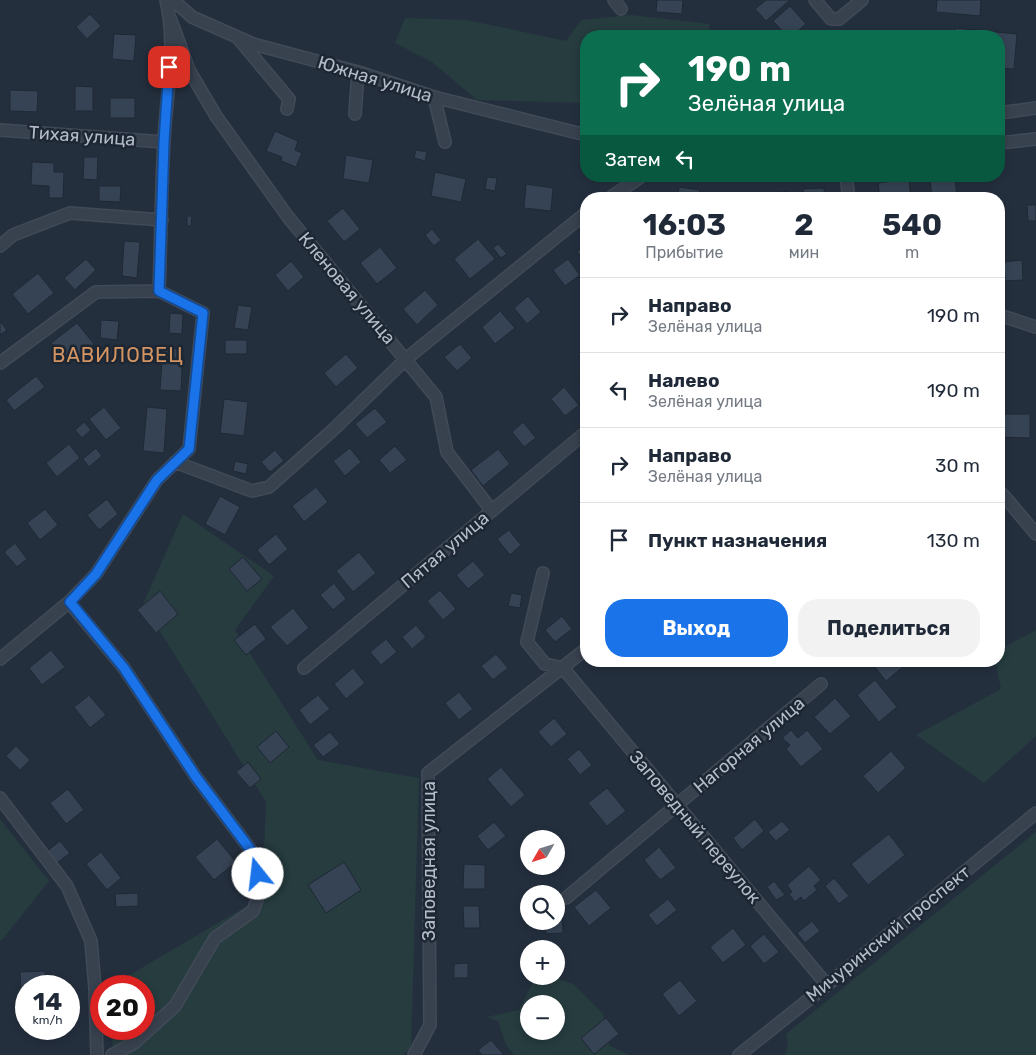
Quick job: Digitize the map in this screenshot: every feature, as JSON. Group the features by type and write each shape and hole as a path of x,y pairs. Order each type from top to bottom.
{"street":[{"path":"159,291 170,18 166,0"},
{"name":"Южная улица","path":"173,0 192,17 254,44 358,72 434,97 580,134"},
{"path":"815,0 831,19 839,19 862,0"},
{"name":"Кленовая улица","path":"170,18 189,70 216,116 288,217 406,359 580,218"},
{"path":"235,36 289,99 287,109"},
{"path":"355,114 358,72"},
{"path":"434,97 445,142"},
{"path":"1005,112 1036,108"},
{"name":"Тихая улица","path":"0,130 164,142"},
{"path":"1005,142 1036,139"},
{"path":"618,192 633,182"},
{"path":"0,246 13,235 70,214 162,220"},
{"path":"0,363 96,292 159,291 203,313 189,449 157,480 96,574 70,602 0,659"},
{"path":"1005,317 1036,327"},
{"path":"175,462 252,491 269,487 334,429 406,359 436,397 447,452 492,511"},
{"name":"Пятая улица","path":"304,668 580,437"},
{"path":"1005,497 1036,534"},
{"path":"543,573 527,642 545,664 563,668 580,654"},
{"path":"70,602 124,668 196,777 256,857 260,891 253,911 215,938 175,1006 134,1043 112,1055"},
{"name":"Заповедный переулок","path":"563,668 827,985"},
{"name":"Заповедная улица","path":"414,1055 430,1025 428,773 563,668"},
{"name":"Нагорная улица","path":"566,898 821,684"},
{"path":"0,798 67,886 92,941 97,1055"},
{"name":"Мичуринский проспект","path":"740,1055 1036,813"}],"green space":[{"path":"631,15 709,24 710,30 580,30 580,103 477,100 432,62 395,43 405,18 467,20 566,41 581,20"},
{"path":"183,514 274,576 235,630 318,760 419,778 411,1049 403,1055 113,1055 112,1040 155,1040 155,975 130,975 262,897 266,802 143,604"},
{"path":"1036,630 1036,736 984,783 916,735 1001,689 996,667 1005,667 1005,647"},
{"path":"0,819 49,881 2,940 0,940"},
{"path":"1036,832 1036,1055 785,1055 788,1046 786,1034"},
{"path":"565,981 573,984 603,1014 610,1046 629,1055 514,1055 506,1045 498,1021 486,1017 519,1010 520,1008 520,1040 565,1040 565,995 526,995 532,985 565,985"}],"building":[{"path":"657,0 683,0 682,14 656,12"},
{"path":"766,0 790,0 766,21 755,9"},
{"path":"937,0 981,0 980,16 936,12"},
{"path":"790,6 806,24 799,30 781,30 773,21"},
{"path":"90,14 101,26 87,39 76,27"},
{"path":"955,28 976,30 955,30"},
{"path":"1005,33 1017,34 1014,69 1005,68"},
{"path":"114,34 136,35 134,61 112,59"},
{"path":"75,86 93,87 93,111 75,111"},
{"path":"10,90 38,91 37,112 10,111"},
{"path":"110,98 135,98 135,118 110,118"},
{"path":"275,131 298,141 295,150 302,153 296,167 281,161 282,157 266,151"},
{"path":"416,150 427,152 425,161 414,158"},
{"path":"346,155 373,160 369,183 343,179"},
{"path":"84,157 98,157 97,180 83,179"},
{"path":"32,162 54,163 54,172 64,172 63,198 49,198 49,186 31,185"},
{"path":"435,172 466,179 461,202 431,196"},
{"path":"487,177 497,178 495,191 485,189"},
{"path":"909,182 910,192 879,192 878,183"},
{"path":"930,182 956,182 956,192 931,192"},
{"path":"526,184 553,188 551,211 524,208"},
{"path":"99,186 121,186 120,202 99,201"},
{"path":"679,187 700,190 700,192 678,192"},
{"path":"824,188 824,192 803,192 803,189"},
{"path":"1027,205 1036,205 1036,221 1028,221"},
{"path":"343,208 360,229 344,242 327,221"},
{"path":"187,216 192,216 191,226 187,226"},
{"path":"432,229 441,240 434,246 425,235"},
{"path":"478,239 495,259 470,279 454,259"},
{"path":"124,241 140,242 137,278 122,276"},
{"path":"498,244 507,254 501,258 493,248"},
{"path":"380,247 397,268 377,284 360,263"},
{"path":"86,259 96,270 75,290 64,278"},
{"path":"568,259 580,275 565,286 553,270"},
{"path":"1022,260 1023,280 1005,281 1005,262"},
{"path":"291,261 304,277 288,291 275,275"},
{"path":"38,273 54,293 28,314 12,294"},
{"path":"425,290 438,305 417,325 403,309"},
{"path":"528,296 541,312 527,324 514,308"},
{"path":"238,305 252,307 248,330 234,328"},
{"path":"500,311 515,328 495,344 482,327"},
{"path":"170,313 183,314 182,334 169,333"},
{"path":"101,320 119,321 117,340 100,338"},
{"path":"0,321 7,330 0,335"},
{"path":"77,323 94,344 68,365 51,343"},
{"path":"225,340 247,340 247,354 225,354"},
{"path":"460,344 472,358 457,371 444,357"},
{"path":"163,348 183,349 181,391 160,390"},
{"path":"346,354 358,368 336,387 324,373"},
{"path":"36,376 45,387 14,411 6,400"},
{"path":"564,387 579,405 565,416 551,399"},
{"path":"224,399 248,402 244,436 220,433"},
{"path":"104,407 121,428 106,440 89,419"},
{"path":"147,407 167,409 164,453 143,451"},
{"path":"375,408 387,422 367,438 355,424"},
{"path":"1005,414 1030,414 1030,438 1005,437"},
{"path":"84,422 91,430 82,438 75,430"},
{"path":"523,422 536,438 524,447 512,432"},
{"path":"69,444 80,458 57,477 46,463"},
{"path":"395,446 407,460 390,473 379,460"},
{"path":"96,448 102,456 89,467 83,459"},
{"path":"350,448 361,462 345,476 333,461"},
{"path":"498,449 510,464 483,486 471,470"},
{"path":"275,450 284,461 270,472 261,462"},
{"path":"235,461 248,464 246,474 233,471"},
{"path":"316,487 328,502 304,522 292,506"},
{"path":"220,496 240,507 225,535 205,524"},
{"path":"107,499 118,514 99,530 87,515"},
{"path":"45,509 58,525 40,540 27,523"},
{"path":"509,530 521,545 510,555 497,539"},
{"path":"276,534 288,549 269,565 257,550"},
{"path":"15,543 27,559 17,567 4,552"},
{"path":"359,552 376,573 353,592 336,571"},
{"path":"243,557 262,579 247,591 229,569"},
{"path":"473,561 485,575 468,589 456,575"},
{"path":"334,583 346,599 333,610 320,595"},
{"path":"440,590 456,609 443,620 427,601"},
{"path":"160,591 178,614 156,633 137,610"},
{"path":"511,593 522,595 520,608 508,606"},
{"path":"293,608 309,628 287,646 270,627"},
{"path":"562,616 572,629 555,642 545,630"},
{"path":"255,624 266,639 246,655 234,640"},
{"path":"416,625 426,637 412,649 402,637"},
{"path":"386,639 397,652 381,665 370,652"},
{"path":"51,650 65,667 42,685 29,668"},
{"path":"496,654 508,668 493,680 481,666"},
{"path":"875,667 903,667 886,681"},
{"path":"353,668 365,683 346,699 334,684"},
{"path":"875,680 897,707 879,722 857,695"},
{"path":"459,692 473,709 459,720 445,703"},
{"path":"89,695 106,715 90,728 74,707"},
{"path":"318,695 330,709 310,725 299,710"},
{"path":"835,698 851,716 830,734 814,717"},
{"path":"554,718 567,734 551,747 538,732"},
{"path":"791,730 798,738 807,730 823,749 801,767 786,749 790,745 782,738"},
{"path":"276,731 289,747 270,763 257,747"},
{"path":"330,732 340,744 323,757 313,745"},
{"path":"16,746 30,760 20,770 6,756"},
{"path":"579,749 592,765 580,775 567,759"},
{"path":"891,751 906,768 878,793 863,776"},
{"path":"248,762 261,779 250,788 236,772"},
{"path":"501,767 525,795 511,807 487,779"},
{"path":"607,788 626,811 607,826 588,803"},
{"path":"68,789 84,810 66,824 50,803"},
{"path":"755,819 764,831 742,850 733,838"},
{"path":"782,821 790,830 776,841 768,832"},
{"path":"494,822 506,836 488,850 477,836"},
{"path":"889,834 905,855 868,885 851,864"},
{"path":"217,839 236,862 214,880 195,857"},
{"path":"60,841 70,853 57,863 47,851"},
{"path":"659,847 676,868 660,880 644,860"},
{"path":"101,852 121,878 107,890 86,864"},
{"path":"344,862 361,890 326,913 308,885"},
{"path":"464,864 485,865 485,889 463,889"},
{"path":"809,866 821,880 814,886 817,890 804,901 801,897 795,902 789,894 792,892 787,885"},
{"path":"834,878 849,896 839,904 825,886"},
{"path":"774,881 785,895 776,900 767,887"},
{"path":"596,890 611,908 589,926 574,907"},
{"path":"138,893 138,906 116,907 115,894"},
{"path":"668,899 677,910 657,926 648,915"},
{"path":"463,906 479,906 480,928 464,928"},
{"path":"812,921 820,931 805,943 797,933"},
{"path":"733,928 746,945 723,963 710,947"},
{"path":"546,930 563,930 563,933 546,934"},
{"path":"764,934 779,952 764,964 750,946"},
{"path":"468,963 468,978 454,978 454,964"},
{"path":"45,971 45,975 20,975 20,972"},
{"path":"680,980 697,1001 679,1016 662,994"},
{"path":"606,1018 619,1034 594,1054 581,1038"},
{"path":"491,1040 504,1055 482,1055 478,1050"}],"district":[{"name":"ВАВИЛОВЕЦ","path":"118,355"}],"route":[{"path":"169,67 164,142 159,291 203,313 189,449 157,480 96,574 70,602 124,668 196,777 256,857 258,874"}]}
